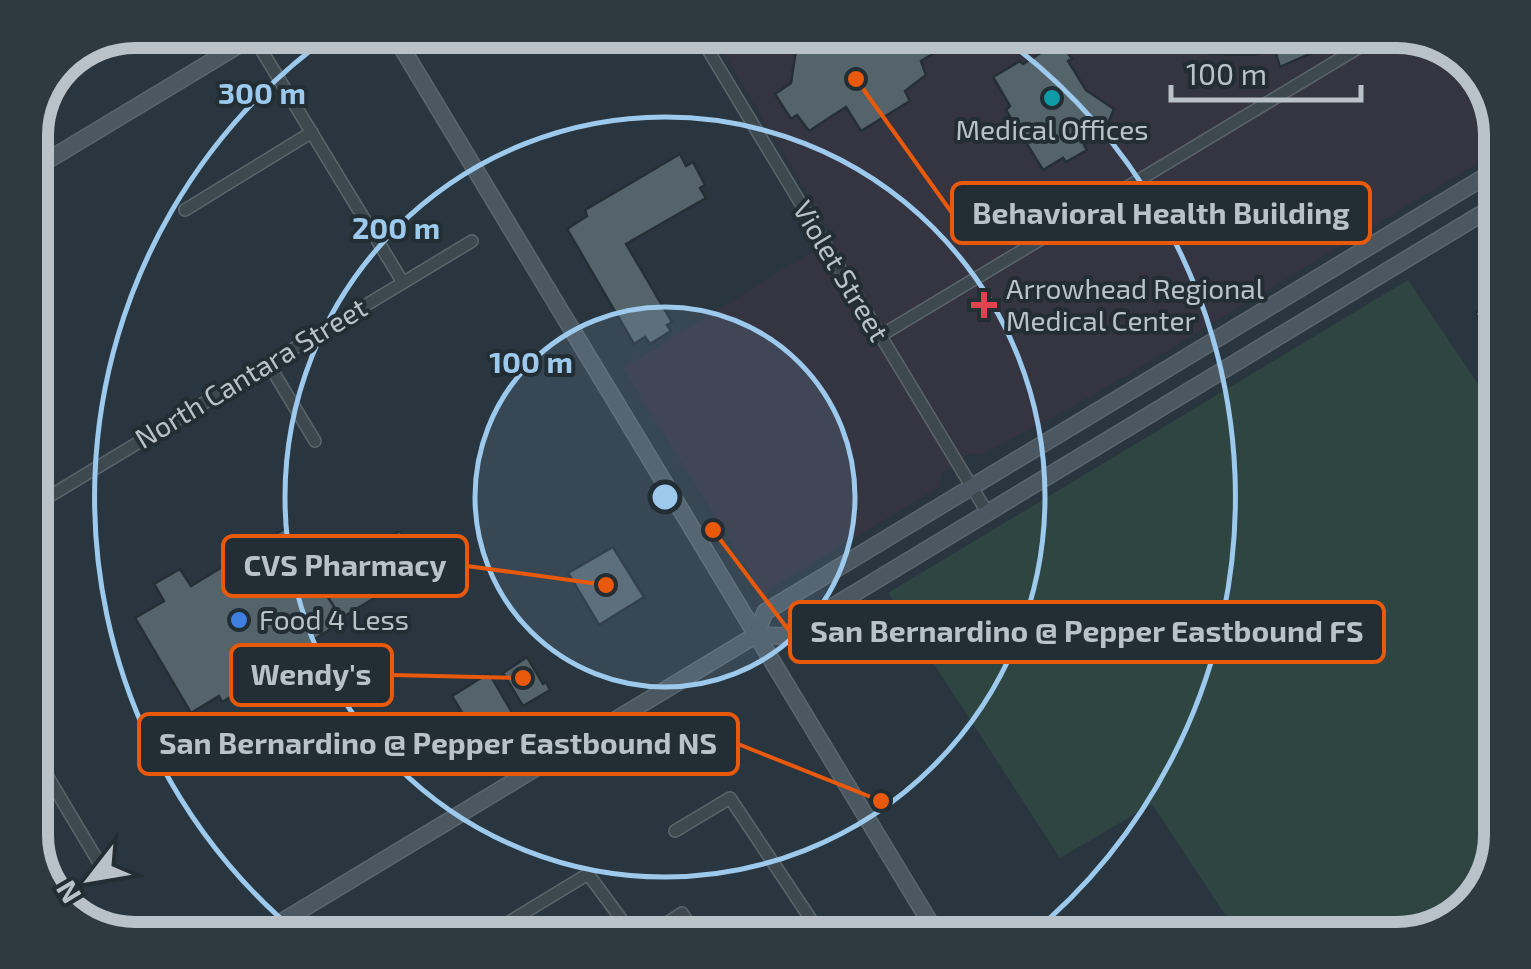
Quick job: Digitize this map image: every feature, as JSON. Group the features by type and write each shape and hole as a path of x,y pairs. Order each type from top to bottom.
{"main road":[{"path":"48,160 230,48"},
{"path":"402,48 929,922"},
{"path":"756,634 765,612 1484,177"},
{"path":"281,922 756,634 784,636 1484,212"}],"street":[{"path":"265,48 402,281"},
{"name":"Violet Street","path":"707,48 987,512"},
{"path":"880,336 1358,48"},
{"path":"185,210 312,132"},
{"name":"North Cantara Street","path":"48,497 472,241"},
{"path":"268,362 316,441"},
{"path":"48,777 107,876"},
{"path":"674,832 730,798 810,918 804,922"},
{"path":"509,922 588,874 626,922"},
{"path":"667,922 682,913 688,922"}],"shaded area":[{"name":"Arrowhead Regional Medical Center","path":"721,48 1413,49 1445,62 1462,77 1481,112 1484,159 1095,394 981,455 969,453 941,474 939,487 765,592 623,368 834,238"}],"green space":[{"path":"1408,280 1484,393 1484,834 1479,862 1469,883 1454,900 1419,919 1230,922 1152,804 1060,858 888,593"}],"building":[{"path":"796,48 943,48 921,61 926,75 905,91 910,101 861,131 846,107 809,131 797,115 791,119 775,94 791,83"},
{"name":"Medical Offices","path":"1049,48 1065,48 1086,90 1114,109 1107,126 1084,145 1087,150 1043,170 1006,110 1010,106 993,77 1020,61 1023,64"},
{"path":"1191,48 1319,48 1280,67 1275,50 1252,55 1210,54"},
{"path":"680,154 686,166 693,162 705,185 700,188 706,198 626,244 672,322 667,325 671,331 650,344 645,337 634,344 567,229 587,216 585,210"},
{"path":"1484,308 1484,328 1475,313"},
{"name":"Food 4 Less","path":"286,528 343,621 312,641 315,647 222,702 219,696 191,713 135,618 164,601 154,584 180,569 191,586"},
{"path":"400,531 423,569 341,618 318,581"},
{"path":"613,547 644,597 599,625 568,573"},
{"path":"527,657 550,690 523,706 503,673"},
{"path":"489,673 517,721 481,744 452,696"}],"place":[{"name":"Behavioral Health Building","path":"856,79"},
{"name":"Medical Offices","path":"1052,98"},
{"name":"Arrowhead Regional Medical Center","path":"984,305"},
{"name":"San Bernardino @ Pepper Eastbound FS","path":"713,530"},
{"name":"CVS Pharmacy","path":"606,585"},
{"name":"Food 4 Less","path":"239,620"},
{"name":"Wendy's","path":"523,678"},
{"name":"San Bernardino @ Pepper Eastbound NS","path":"881,801"}]}
